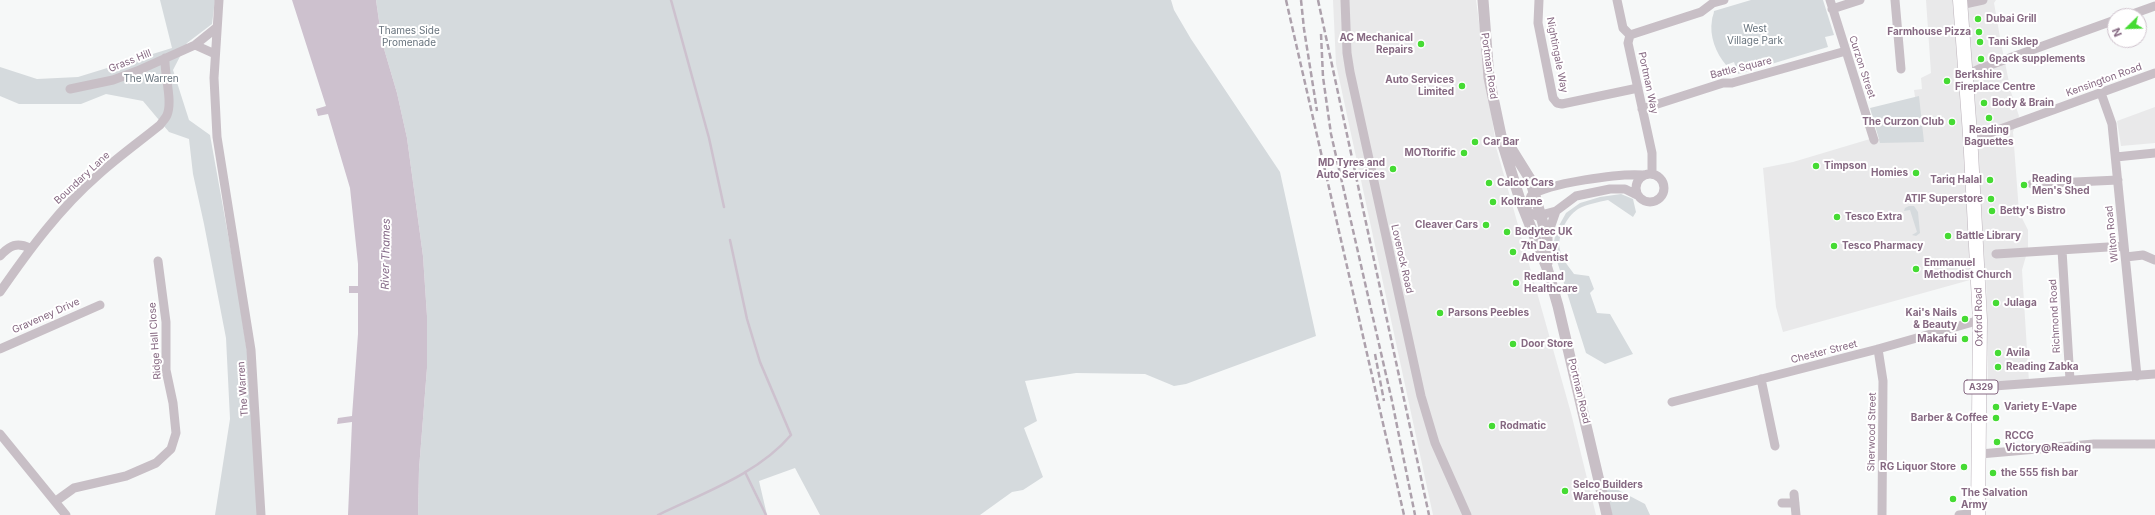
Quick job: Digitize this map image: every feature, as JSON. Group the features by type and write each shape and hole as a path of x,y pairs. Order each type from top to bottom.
{"main road":[{"name":"Oxford Road","path":"1960,3 1970,134 1980,320 1981,387 1978,514"}],"street":[{"name":"The Warren","path":"219,0 216,28 214,78 217,136 251,350 261,515"},
{"name":"Loverock Road","path":"1345,0 1347,53 1351,78 1421,396 1435,443 1467,515"},
{"name":"Portman Road","path":"1483,0 1489,78 1508,161 1547,268 1574,368 1607,515"},
{"name":"Nightingale Way","path":"1539,0 1538,23 1553,98 1557,103 1562,104 1638,88"},
{"name":"Portman Way","path":"1617,0 1623,28 1630,35 1628,43 1654,165 1652,174"},
{"path":"1630,35 1701,12 1713,3 1724,0"},
{"name":"Curzon Street","path":"1830,0 1874,140"},
{"path":"1832,9 1860,0"},
{"path":"1895,0 1901,70"},
{"path":"1960,3 1983,0"},
{"path":"1965,76 1979,69 2107,23"},
{"name":"Grass Hill","path":"70,89 113,80 195,45 216,28"},
{"path":"195,45 215,54"},
{"name":"Battle Square","path":"1642,109 1723,83 1732,83 1846,51"},
{"name":"Boundary Lane","path":"0,292 30,248 61,212 97,175 160,125 167,114 169,104 164,70 165,58"},
{"name":"Kensington Road","path":"1970,134 1984,135 2155,73"},
{"name":"Wilton Road","path":"2101,93 2112,124 2137,376"},
{"name":"Portman Road","path":"1501,130 1530,179 1533,194 1547,237 1547,268"},
{"path":"2116,157 2155,153"},
{"path":"1652,174 1660,177 1663,183 1664,189 1661,196 1650,202 1642,200 1637,195 1624,189 1589,192 1568,201 1556,211 1541,216 1537,216 1526,211 1529,199 1533,194 1552,188 1610,175 1643,175 1652,174"},
{"path":"1637,195 1635,186 1643,175"},
{"path":"1530,179 1538,184 1552,188"},
{"path":"2032,184 2118,180"},
{"path":"1547,237 1556,211"},
{"path":"0,256 10,246 23,245 30,248"},
{"path":"1996,254 2124,246"},
{"name":"Richmond Road","path":"2062,250 2070,380"},
{"path":"2126,257 2143,255 2155,260"},
{"name":"Ridge Hall Close","path":"56,501 74,488 126,476 156,463 171,449 176,433 173,403 166,370 166,322 161,266"},
{"name":"Graveney Drive","path":"0,349 100,305"},
{"name":"Chester Street","path":"1672,402 1878,350 1980,320"},
{"name":"Sherwood Street","path":"1878,350 1883,381 1882,515"},
{"path":"1981,387 2155,374"},
{"path":"1761,379 1775,446"},
{"path":"0,434 66,515"},
{"path":"1980,454 2094,444 2155,444"},
{"path":"1782,503 1794,498 1796,515"},
{"path":"1959,515 1978,514"}],"shaded area":[{"path":"1333,0 1476,0 1496,147 1571,413 1596,515 1433,515 1336,64"},
{"path":"1926,0 1996,0 1994,3 2001,43 2011,92 2019,116 2013,132 2019,212 2028,230 2028,249 2022,270 2029,382 1988,384 1986,272 1970,280 1783,332 1776,307 1763,168 1793,162 1870,139 1921,139 1914,90 1922,89 1921,78 1931,73"},
{"path":"2155,107 2155,143 2121,146 2117,121"}],"green space":[{"name":"The Warren","path":"160,0 215,0 212,24 187,43 173,70 189,120 210,135 236,279 247,351 259,515 215,515 230,419 226,338 193,174 189,139 169,132 143,101 106,94 81,104 19,104 0,96 0,67 37,79 78,77 172,48"},
{"name":"Thames Side Promenade","path":"376,0 1171,0 1174,10 1191,39 1280,172 1316,336 1186,384 1174,386 1145,374 1076,373 1025,381 1037,421 1024,428 1043,477 1023,490 1012,492 980,515 820,515 795,468 759,481 767,515 418,515 419,469 427,368 427,316 423,256 407,138 397,93 382,42"},
{"name":"West Village Park","path":"1751,0 1823,0 1834,35 1825,37 1828,47 1738,74 1734,62 1726,65 1716,50 1712,38 1712,19 1714,11"},
{"path":"1919,96 1924,142 1880,143 1870,108"},
{"path":"1621,194 1633,199 1636,212 1633,217 1608,200 1589,204 1574,212 1566,222 1561,233 1559,245 1566,263 1574,274 1589,276 1594,289 1590,293 1597,313 1610,314 1633,354 1605,364 1586,353 1557,261 1554,242 1556,231 1566,213 1580,203 1600,197"},
{"path":"1914,206 1918,212 1920,233 1916,236 1912,235 1917,232 1910,210 1904,211 1905,208"},
{"path":"1605,483 1645,504 1650,515 1612,515"}],"water":[{"name":"River Thames","path":"292,0 376,0 382,42 397,93 407,138 423,256 427,316 427,368 419,469 418,515 348,515 352,422 337,424 338,418 352,416 358,334 358,293 349,293 349,286 358,286 358,264 350,188 328,114 318,116 316,109 326,106"}],"waterway":[{"path":"671,0 709,138 724,207"},
{"path":"658,515 746,472 778,449 791,435 760,362 747,319 730,240"},
{"path":"745,472 766,515"}],"railway":[{"path":"1286,0 1404,515"},
{"path":"1301,0 1317,111"},
{"path":"1318,0 1429,515"},
{"path":"1321,34 1323,77 1331,134 1392,401 1415,515"},
{"path":"1375,354 1384,401"}],"place":[{"name":"Dubai Grill","path":"1978,19"},
{"name":"Farmhouse Pizza","path":"1979,32"},
{"name":"Tani Sklep","path":"1980,42"},
{"name":"AC Mechanical Repairs","path":"1421,44"},
{"name":"6pack supplements","path":"1981,59"},
{"name":"Berkshire Fireplace Centre","path":"1947,81"},
{"name":"Auto Services Limited","path":"1462,86"},
{"name":"Body & Brain","path":"1984,103"},
{"name":"Reading Baguettes","path":"1989,118"},
{"name":"The Curzon Club","path":"1952,122"},
{"name":"Car Bar","path":"1475,142"},
{"name":"MOTtorific","path":"1464,153"},
{"name":"Timpson","path":"1816,166"},
{"name":"MD Tyres and Auto Services","path":"1393,169"},
{"name":"Homies","path":"1916,173"},
{"name":"Tariq Halal","path":"1990,180"},
{"name":"Calcot Cars","path":"1489,183"},
{"name":"Reading Men's Shed","path":"2024,185"},
{"name":"ATIF Superstore","path":"1991,199"},
{"name":"Koltrane","path":"1493,202"},
{"name":"Betty's Bistro","path":"1992,211"},
{"name":"Tesco Extra","path":"1837,217"},
{"name":"Cleaver Cars","path":"1486,225"},
{"name":"Bodytec UK","path":"1507,232"},
{"name":"Battle Library","path":"1948,236"},
{"name":"Tesco Pharmacy","path":"1834,246"},
{"name":"7th Day Adventist","path":"1513,252"},
{"name":"Emmanuel Methodist Church","path":"1916,269"},
{"name":"Redland Healthcare","path":"1516,283"},
{"name":"Julaga","path":"1996,303"},
{"name":"Parsons Peebles","path":"1440,313"},
{"name":"Kai's Nails & Beauty","path":"1965,319"},
{"name":"Makafui","path":"1965,339"},
{"name":"Door Store","path":"1513,344"},
{"name":"Avila","path":"1998,353"},
{"name":"Reading Zabka","path":"1998,367"},
{"name":"Variety E-Vape","path":"1996,407"},
{"name":"Barber & Coffee","path":"1996,418"},
{"name":"Rodmatic","path":"1492,426"},
{"name":"RCCG Victory@Reading","path":"1997,442"},
{"name":"RG Liquor Store","path":"1964,467"},
{"name":"the 555 fish bar","path":"1993,473"},
{"name":"Selco Builders Warehouse","path":"1565,491"},
{"name":"The Salvation Army","path":"1953,499"}]}
